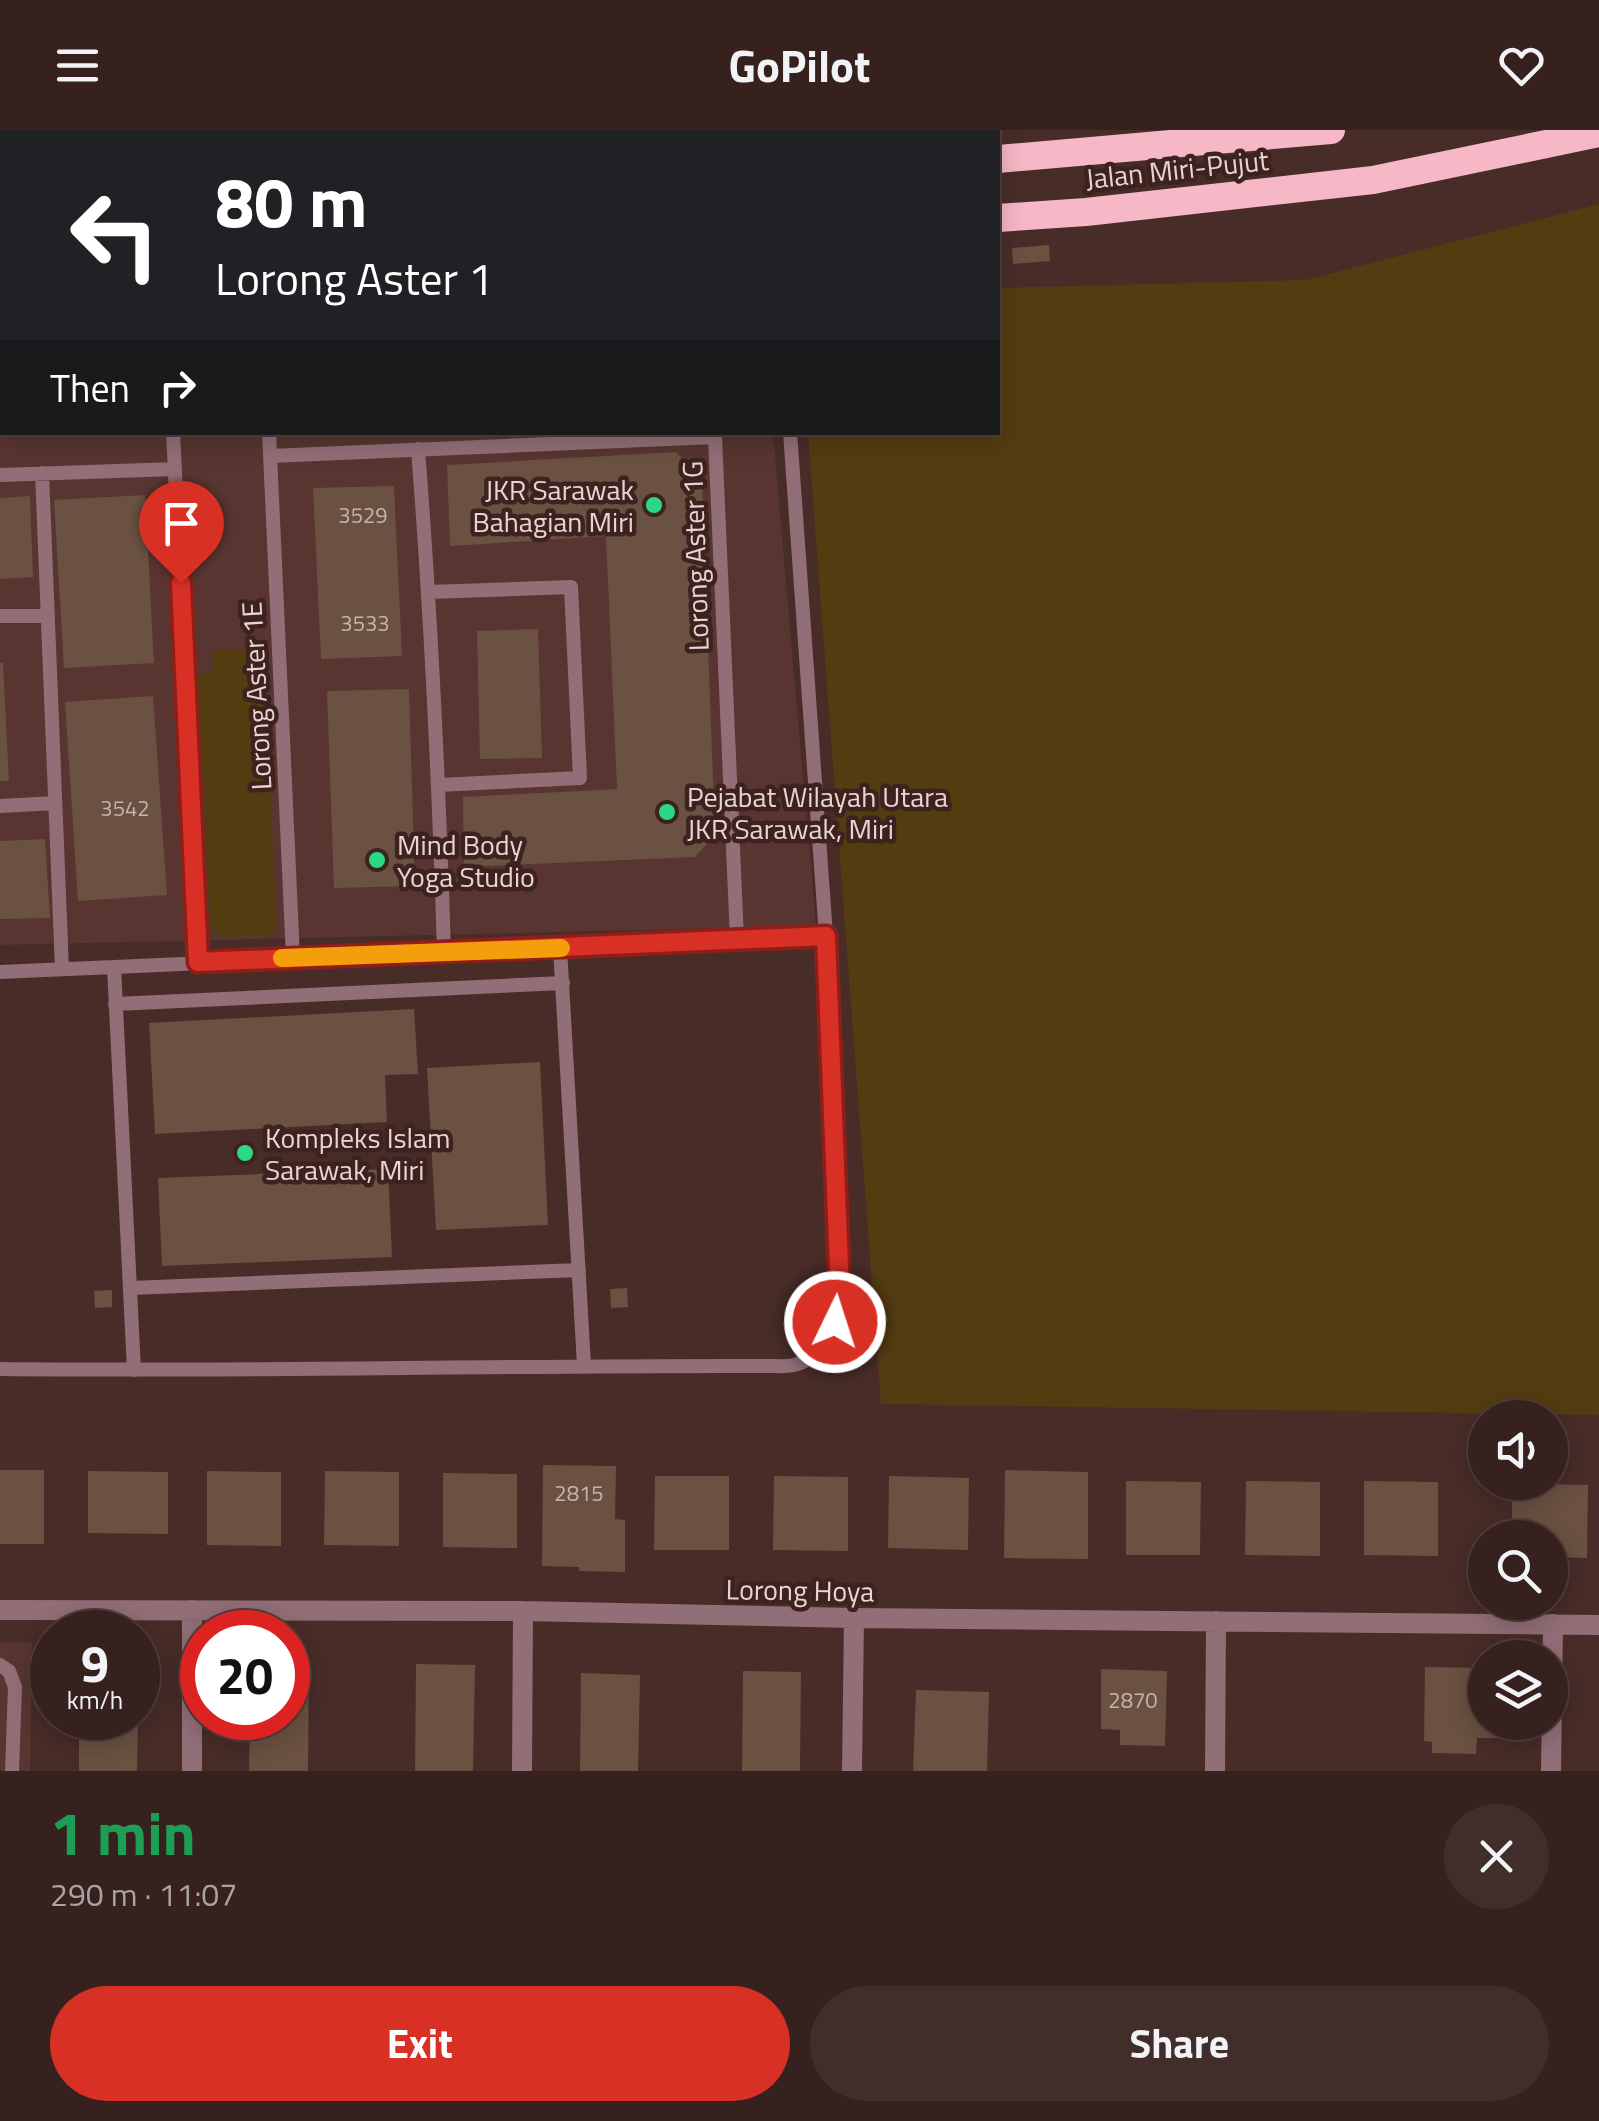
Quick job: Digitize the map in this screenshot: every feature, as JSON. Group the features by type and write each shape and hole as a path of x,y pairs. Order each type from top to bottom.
{"highway":[{"name":"Jalan Miri-Pujut","path":"1000,159 1331,130"},
{"name":"Jalan Miri-Pujut","path":"1000,218 1373,180 1599,133"}],"street":[{"name":"Lorong Hoya","path":"0,1610 180,1610"},
{"name":"Lorong Hoya","path":"310,1611 1599,1625"},
{"path":"522,1771 524,1612"},
{"path":"852,1771 854,1618"},
{"path":"1215,1771 1216,1620"},
{"path":"1551,1771 1552,1624"},
{"path":"192,1740 192,1771"}],"lane":[{"path":"173,435 198,962"},
{"name":"Lorong Aster 1E","path":"269,435 293,958"},
{"path":"0,1368 794,1365 822,1344 835,1322 840,1292 826,936 790,435"},
{"name":"Lorong Aster 1G","path":"270,456 715,436 737,939"},
{"path":"418,448 439,786 444,954"},
{"path":"0,474 176,469"},
{"path":"42,473 62,970"},
{"path":"429,592 571,588 580,778 439,786"},
{"path":"0,616 48,616"},
{"path":"0,806 55,803"},
{"path":"0,972 826,936"},
{"path":"560,948 584,1365"},
{"path":"114,968 134,1370"},
{"path":"115,1004 563,984"},
{"path":"130,1288 579,1270"},
{"path":"0,1666 8,1671 15,1687 12,1771"}],"shaded area":[{"path":"1599,204 1599,1415 1568,1415 1568,1400 1468,1400 1468,1413 881,1404 808,435 1000,435 1000,288 1306,280"},
{"path":"0,435 773,435 816,926 0,945"},
{"path":"247,649 248,671 264,671 277,926 271,935 221,937 210,930 198,674 214,673 213,651"},
{"path":"0,1642 30,1643 30,1771 0,1771"}],"building":[{"path":"1049,245 1050,261 1013,264 1012,248"},
{"path":"676,452 702,480 715,835 695,857 464,867 463,797 617,789 606,536 450,546 447,465"},
{"path":"394,486 402,656 321,659 313,488"},
{"path":"145,495 154,663 64,668 54,500"},
{"path":"30,496 33,577 0,579 0,498"},
{"path":"538,629 542,758 480,759 477,631"},
{"path":"3,663 9,781 0,781"},
{"path":"409,689 415,886 334,888 327,691"},
{"path":"153,696 167,895 78,901 65,702"},
{"path":"45,839 50,918 0,919 0,841"},
{"path":"414,1009 418,1074 385,1075 387,1122 155,1134 149,1023"},
{"path":"540,1062 548,1225 436,1230 427,1068"},
{"path":"388,1169 392,1257 162,1266 158,1178"},
{"path":"627,1288 628,1307 611,1308 610,1289"},
{"path":"112,1290 112,1307 95,1308 94,1291"},
{"path":"543,1465 616,1466 615,1519 625,1520 625,1572 542,1566"},
{"path":"0,1470 44,1470 44,1544 0,1544"},
{"path":"1005,1470 1088,1472 1088,1559 1004,1558"},
{"path":"88,1471 168,1472 168,1534 88,1533"},
{"path":"207,1471 281,1472 281,1546 207,1545"},
{"path":"325,1471 399,1472 399,1546 324,1545"},
{"path":"443,1473 517,1474 517,1548 443,1547"},
{"path":"655,1476 729,1476 729,1550 654,1550"},
{"path":"774,1476 848,1477 848,1551 773,1550"},
{"path":"889,1476 969,1478 968,1550 888,1548"},
{"path":"1126,1481 1201,1482 1200,1555 1126,1555"},
{"path":"1246,1481 1320,1482 1320,1556 1245,1555"},
{"path":"1364,1481 1438,1482 1438,1556 1364,1555"},
{"path":"1568,1485 1588,1485 1587,1558 1568,1557 1568,1520 1512,1520 1512,1500 1568,1500"},
{"path":"416,1664 475,1665 473,1771 415,1771"},
{"path":"1425,1667 1468,1668 1468,1740 1477,1740 1476,1754 1432,1753 1432,1742 1424,1741"},
{"path":"1101,1669 1167,1671 1165,1746 1120,1745 1120,1730 1101,1729"},
{"path":"743,1671 801,1672 800,1771 742,1771"},
{"path":"581,1673 640,1675 638,1771 580,1771"},
{"path":"916,1690 989,1692 987,1771 913,1771"},
{"path":"79,1740 138,1740 137,1771 79,1771"},
{"path":"250,1740 308,1740 308,1771 249,1771"}],"slow traffic":[{"path":"282,958 561,948"}],"place":[{"name":"JKR Sarawak Bahagian Miri","path":"654,505"},
{"name":"Pejabat Wilayah Utara JKR Sarawak, Miri","path":"667,812"},
{"name":"Mind Body Yoga Studio","path":"377,860"},
{"name":"Kompleks Islam Sarawak, Miri","path":"245,1153"}],"route":[{"path":"181,583 198,962 826,936 840,1292 835,1322"}]}
